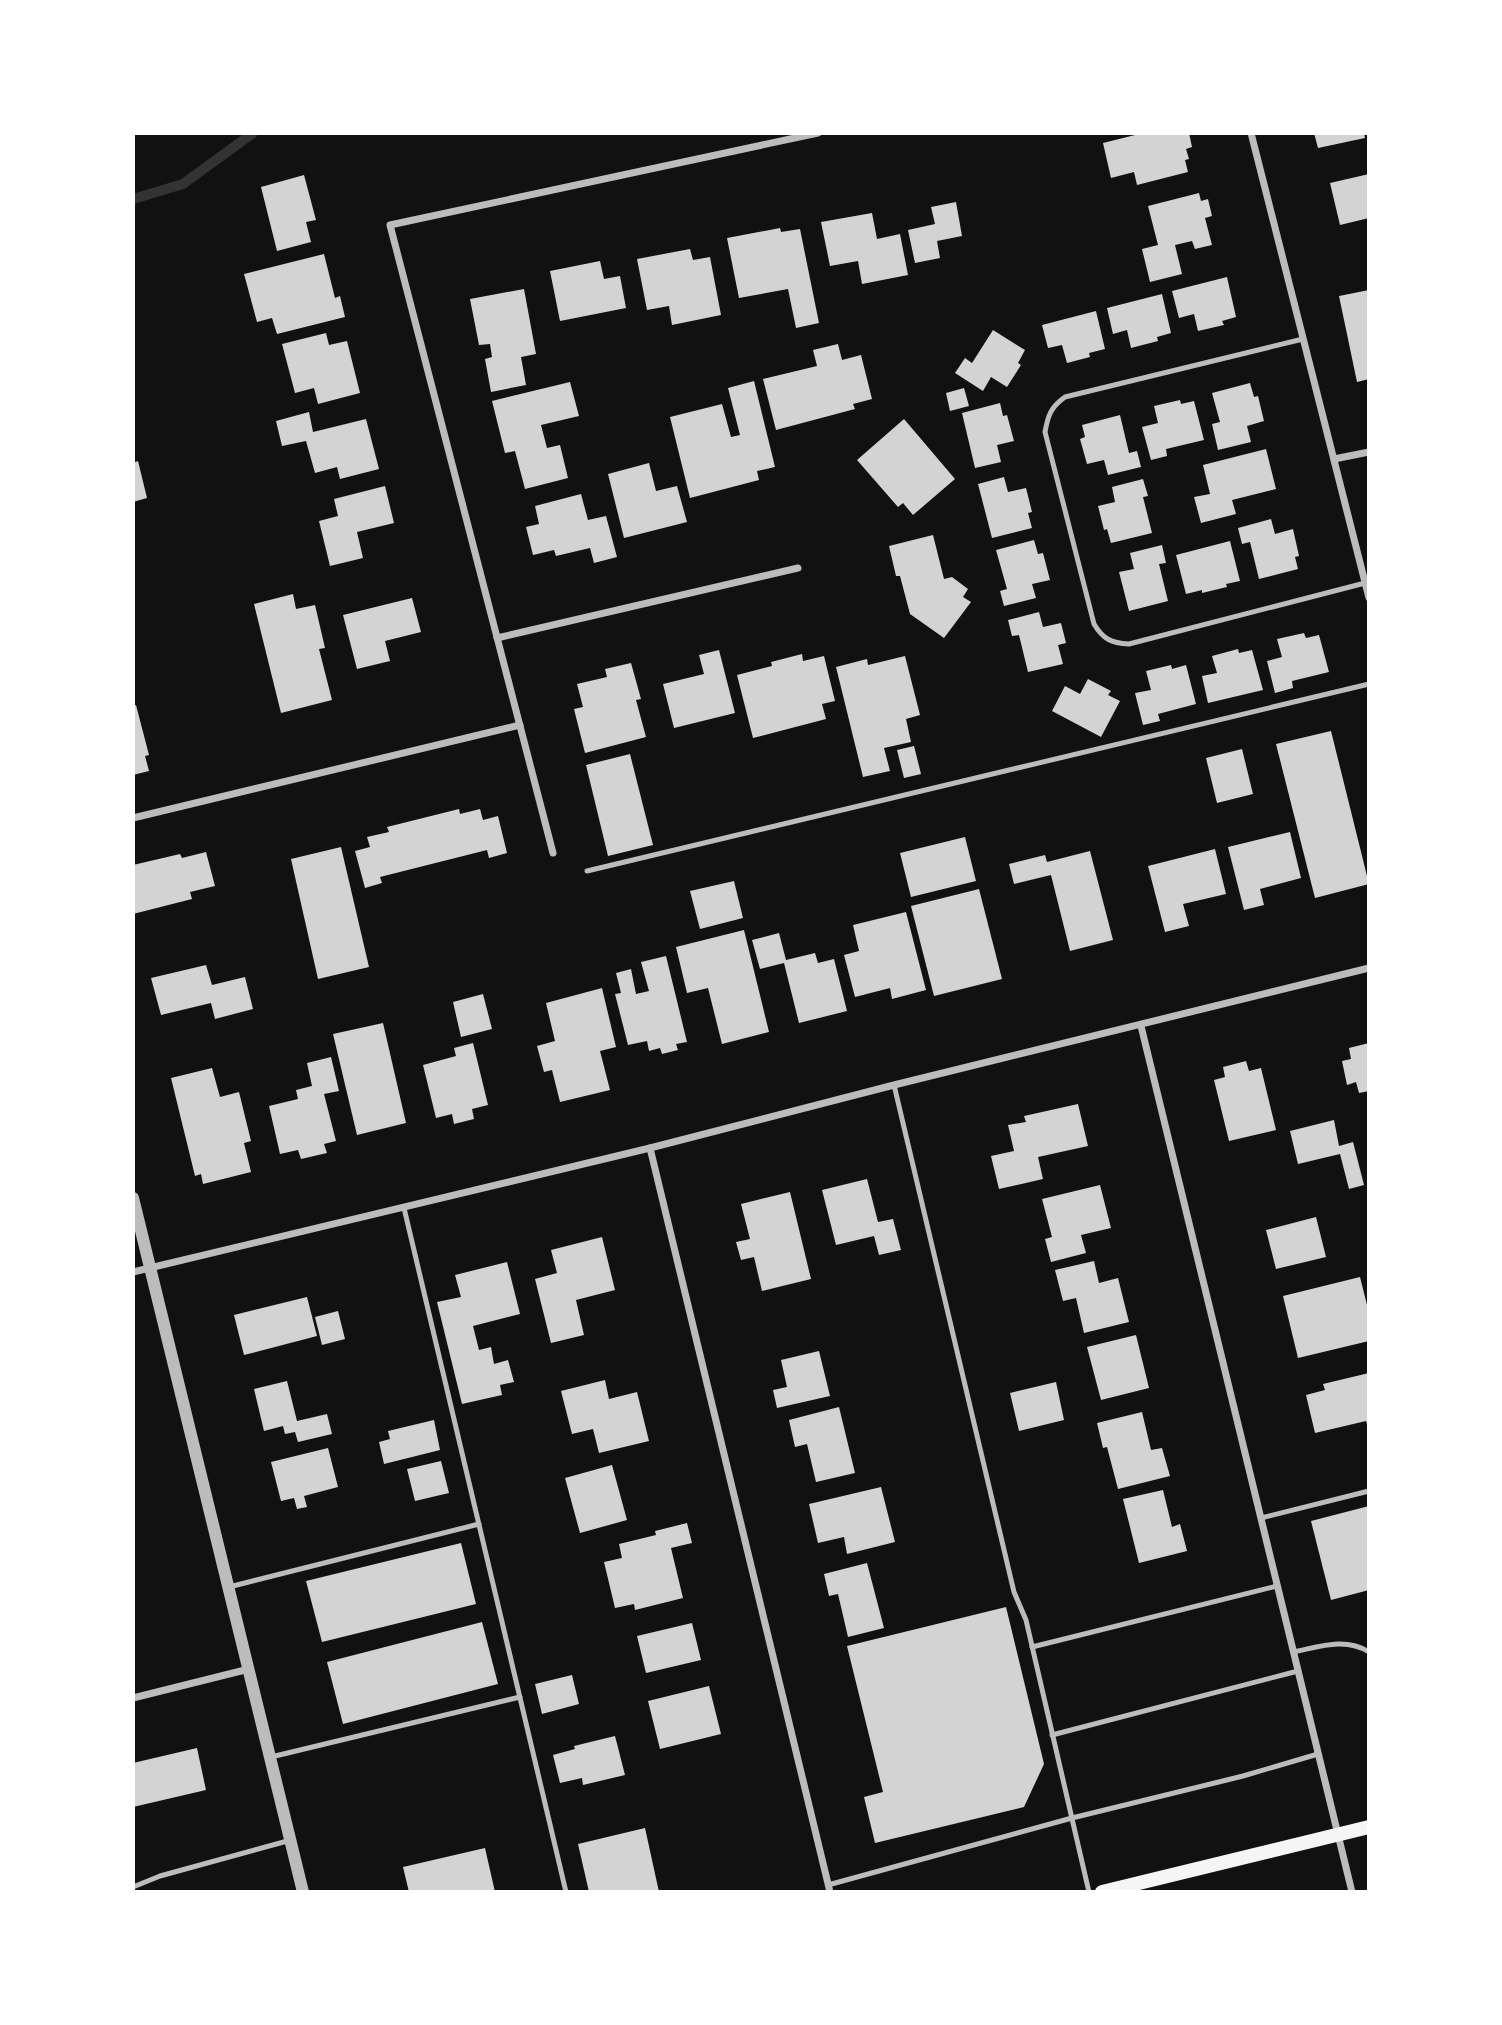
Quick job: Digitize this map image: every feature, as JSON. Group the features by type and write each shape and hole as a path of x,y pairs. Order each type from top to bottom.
{"main road":[{"path":"1102,1892 1369,1827"}],"street":[{"path":"553,853 390,225 818,133"},
{"path":"1251,133 1369,598"},
{"path":"1334,459 1369,452"},
{"path":"497,638 798,568"},
{"path":"133,818 520,724"},
{"path":"133,1272 650,1149 894,1085 1369,968"},
{"path":"1141,1026 1352,1892"},
{"path":"650,1149 829,1888"},
{"path":"133,1198 303,1892"},
{"path":"133,1698 249,1669"}],"lane":[{"path":"1303,339 1065,397 1054,405 1048,416 1045,432 1094,624 1102,637 1114,643 1129,644 1365,583"},
{"path":"587,872 1369,684"},
{"path":"894,1085 1014,1592 1026,1620 1089,1892"},
{"path":"404,1208 566,1892"},
{"path":"1261,1518 1369,1491"},
{"path":"229,1587 478,1524"},
{"path":"1032,1647 1277,1586"},
{"path":"1293,1652 1345,1643 1360,1646 1369,1652"},
{"path":"1052,1734 1298,1671"},
{"path":"271,1757 520,1697"},
{"path":"829,1888 1072,1818 1243,1776 1318,1754"},
{"path":"133,1887 160,1876 291,1840"}],"building":[{"path":"1143,133 1189,133 1192,147 1186,149 1189,159 1185,160 1188,172 1137,185 1134,172 1111,178 1103,143"},
{"path":"1314,133 1364,133 1365,138 1318,148"},
{"path":"1369,174 1369,218 1340,225 1330,183"},
{"path":"304,175 316,220 306,222 311,242 277,251 261,187"},
{"path":"1199,193 1201,201 1208,199 1212,216 1205,218 1212,245 1195,249 1192,241 1175,245 1182,274 1150,282 1142,249 1158,245 1148,206"},
{"path":"956,202 962,236 937,241 940,258 915,263 908,230 935,224 931,207"},
{"path":"872,213 877,239 900,234 908,275 862,284 858,261 830,266 821,222"},
{"path":"780,228 781,232 800,229 819,323 796,328 788,289 739,298 727,238"},
{"path":"690,249 693,260 710,257 721,315 672,325 669,306 647,310 637,259"},
{"path":"324,254 335,298 340,296 345,317 277,334 272,318 257,322 244,274"},
{"path":"600,261 604,279 620,276 626,308 560,321 550,271"},
{"path":"1227,277 1236,317 1222,321 1224,325 1198,331 1194,314 1179,318 1172,291"},
{"path":"524,289 536,354 521,357 526,385 491,392 485,359 492,357 490,344 479,345 470,299"},
{"path":"1369,290 1369,379 1357,382 1339,296"},
{"path":"1162,294 1171,333 1157,337 1158,341 1131,348 1127,330 1113,334 1107,308"},
{"path":"1096,311 1105,349 1089,353 1090,357 1067,363 1062,345 1048,348 1042,325"},
{"path":"993,330 1025,350 1018,363 1021,365 1007,387 991,377 983,391 955,373 965,358 972,363"},
{"path":"326,333 329,345 347,341 360,393 318,404 314,388 295,393 282,344"},
{"path":"838,344 842,360 861,355 872,399 853,404 855,409 776,430 763,379 817,366 813,350"},
{"path":"754,381 775,467 757,471 759,480 690,498 670,417 722,404 731,437 740,435 728,388"},
{"path":"570,382 579,416 541,425 547,448 560,445 568,478 525,489 515,451 505,453 492,401"},
{"path":"1250,383 1254,397 1258,396 1264,421 1247,426 1251,442 1218,450 1212,424 1220,422 1212,393"},
{"path":"964,388 969,406 950,411 946,393"},
{"path":"1180,400 1181,404 1194,401 1204,440 1166,449 1167,456 1151,460 1142,427 1158,423 1154,406"},
{"path":"1000,403 1003,416 1007,415 1014,441 997,445 1001,462 975,468 962,413"},
{"path":"309,412 313,432 366,419 379,469 340,479 337,467 315,473 306,441 282,446 276,421"},
{"path":"1120,415 1129,453 1137,451 1141,467 1108,475 1104,460 1087,464 1080,439 1085,437 1082,425"},
{"path":"904,419 955,479 913,515 903,503 898,507 857,460"},
{"path":"1266,449 1276,489 1232,500 1236,514 1201,523 1194,497 1210,494 1203,465"},
{"path":"138,461 147,498 133,502 133,463"},
{"path":"649,463 656,491 677,486 687,522 624,538 608,474"},
{"path":"1004,477 1008,492 1026,488 1032,512 1028,513 1032,528 992,538 978,484"},
{"path":"1143,479 1148,496 1143,497 1152,533 1111,543 1107,529 1104,530 1098,506 1115,502 1112,487"},
{"path":"385,486 394,523 357,532 363,558 330,566 319,521 338,516 334,499"},
{"path":"581,494 588,520 606,516 617,557 594,563 590,548 556,556 554,550 533,555 526,527 539,524 535,506"},
{"path":"1271,519 1275,534 1293,529 1299,556 1295,557 1298,569 1259,579 1250,542 1242,544 1238,528"},
{"path":"933,535 944,579 952,577 968,589 963,597 971,602 944,638 910,614 900,576 896,576 889,546"},
{"path":"1034,540 1038,554 1043,553 1050,580 1032,584 1036,598 1004,606 1000,591 1007,589 996,550"},
{"path":"1230,541 1240,581 1226,584 1227,587 1186,594 1176,555"},
{"path":"1162,545 1166,563 1159,564 1168,601 1129,611 1119,572 1134,569 1130,553"},
{"path":"293,594 296,609 315,605 325,648 319,649 332,700 281,713 254,604"},
{"path":"412,598 421,632 385,641 390,661 357,669 343,615"},
{"path":"1039,612 1043,627 1061,623 1066,643 1058,645 1063,664 1028,672 1019,635 1012,636 1008,620"},
{"path":"1304,633 1306,638 1319,635 1329,672 1292,681 1293,688 1275,693 1267,661 1282,657 1277,639"},
{"path":"1238,649 1239,653 1252,650 1263,690 1208,703 1202,676 1217,673 1212,656"},
{"path":"719,650 735,713 674,728 663,684 704,674 699,655"},
{"path":"802,654 803,661 824,656 835,701 822,704 826,719 753,738 737,675 772,666 771,662"},
{"path":"905,656 920,715 906,719 911,742 884,748 890,771 863,777 836,667 867,659 868,665"},
{"path":"631,663 641,699 636,700 646,737 585,753 574,709 583,707 577,684 607,677 605,669"},
{"path":"1171,665 1172,669 1186,665 1196,704 1158,714 1160,721 1143,725 1135,693 1151,690 1146,671"},
{"path":"1088,679 1111,691 1108,695 1120,701 1101,737 1052,711 1065,686 1080,694"},
{"path":"136,705 149,755 145,756 149,771 133,775 133,706"},
{"path":"1331,731 1369,884 1315,898 1276,744"},
{"path":"914,746 921,774 904,778 897,750"},
{"path":"1242,749 1253,794 1217,803 1206,758"},
{"path":"630,754 653,845 608,856 586,765"},
{"path":"459,809 460,814 480,809 483,820 498,816 507,853 489,858 487,850 380,877 382,883 365,888 355,851 370,847 367,837 389,832 387,827"},
{"path":"1290,832 1301,878 1260,889 1264,905 1244,910 1228,847"},
{"path":"965,837 976,881 911,897 900,853"},
{"path":"341,847 369,967 318,979 291,859"},
{"path":"1215,849 1226,894 1183,904 1189,926 1165,932 1148,866"},
{"path":"1090,851 1113,940 1070,951 1051,875 1014,884 1009,864 1045,855 1047,862"},
{"path":"206,852 215,886 190,892 192,899 133,914 133,865 180,854 182,858"},
{"path":"734,881 743,918 700,929 690,891"},
{"path":"979,889 1002,979 934,996 911,906"},
{"path":"906,912 926,990 892,999 890,988 855,997 844,955 859,951 853,925"},
{"path":"744,930 769,1032 722,1044 708,988 687,993 676,947"},
{"path":"779,933 786,960 815,953 818,963 834,959 847,1011 799,1023 784,963 760,969 752,940"},
{"path":"666,956 687,1042 676,1044 678,1050 662,1054 660,1048 649,1051 647,1041 628,1045 615,994 621,993 616,973 631,969 636,994 649,991 641,962"},
{"path":"206,965 212,985 245,977 253,1009 215,1019 211,1003 161,1015 151,978"},
{"path":"602,988 616,1047 600,1051 610,1090 560,1102 552,1070 544,1072 537,1046 555,1041 546,1003"},
{"path":"483,994 492,1029 461,1037 453,1002"},
{"path":"383,1023 406,1123 357,1135 333,1034"},
{"path":"473,1043 488,1105 472,1109 474,1119 454,1124 452,1114 436,1118 423,1065 456,1056 454,1048"},
{"path":"1369,1043 1369,1091 1359,1093 1356,1082 1347,1085 1342,1061 1351,1059 1349,1048"},
{"path":"331,1057 339,1091 324,1094 336,1141 324,1144 327,1153 301,1159 298,1150 280,1154 269,1106 298,1099 296,1090 312,1086 307,1063"},
{"path":"1246,1061 1249,1071 1261,1068 1276,1130 1229,1141 1214,1080 1225,1077 1223,1067"},
{"path":"212,1068 220,1097 239,1092 251,1141 244,1143 251,1172 203,1184 201,1174 195,1176 171,1078"},
{"path":"1078,1104 1088,1146 1038,1157 1043,1179 999,1189 991,1156 1014,1151 1008,1125 1026,1122 1024,1116"},
{"path":"1334,1120 1339,1146 1353,1142 1364,1185 1349,1189 1340,1154 1298,1164 1290,1131"},
{"path":"867,1179 878,1222 893,1219 901,1250 879,1255 874,1236 836,1245 822,1190"},
{"path":"1100,1185 1111,1228 1081,1235 1086,1253 1051,1262 1045,1239 1052,1237 1042,1199"},
{"path":"790,1192 811,1279 762,1291 754,1257 741,1260 736,1242 750,1239 741,1204"},
{"path":"1316,1217 1326,1257 1276,1269 1266,1230"},
{"path":"602,1237 615,1290 576,1300 584,1335 551,1343 535,1279 557,1273 551,1250"},
{"path":"1094,1261 1099,1283 1118,1278 1129,1322 1084,1333 1076,1298 1063,1301 1055,1270"},
{"path":"507,1262 520,1314 473,1326 479,1350 491,1347 494,1364 508,1360 514,1382 500,1385 502,1395 462,1404 437,1302 461,1297 455,1275"},
{"path":"1360,1277 1369,1313 1369,1341 1298,1358 1283,1296"},
{"path":"307,1297 317,1336 244,1355 234,1315"},
{"path":"338,1311 345,1339 322,1345 315,1317"},
{"path":"1136,1335 1149,1388 1101,1400 1087,1347"},
{"path":"819,1351 830,1396 777,1408 773,1390 787,1387 781,1360"},
{"path":"1369,1373 1369,1430 1366,1421 1315,1433 1306,1395 1325,1390 1323,1384"},
{"path":"605,1380 609,1399 637,1392 649,1441 599,1453 593,1429 572,1434 561,1391"},
{"path":"287,1381 297,1421 327,1414 332,1434 298,1442 295,1432 285,1434 283,1426 264,1431 254,1389"},
{"path":"1056,1382 1064,1420 1019,1431 1010,1393"},
{"path":"839,1407 855,1473 816,1482 807,1444 795,1447 789,1420"},
{"path":"1142,1412 1151,1450 1162,1448 1170,1476 1118,1489 1107,1447 1103,1448 1097,1423"},
{"path":"434,1420 440,1450 384,1464 379,1442 390,1439 388,1431"},
{"path":"328,1448 338,1487 304,1496 307,1507 297,1509 294,1498 281,1501 271,1462"},
{"path":"441,1461 449,1493 415,1501 407,1469"},
{"path":"612,1465 627,1520 580,1533 565,1478"},
{"path":"881,1487 895,1542 847,1554 844,1537 818,1543 809,1504"},
{"path":"1163,1490 1172,1527 1180,1524 1187,1551 1139,1563 1123,1499"},
{"path":"1369,1506 1369,1590 1331,1600 1311,1521"},
{"path":"687,1523 692,1543 671,1548 683,1598 635,1610 634,1604 615,1608 604,1562 622,1558 619,1544 656,1535 655,1531"},
{"path":"461,1543 476,1604 322,1642 306,1581"},
{"path":"867,1563 884,1628 848,1637 838,1594 829,1596 824,1574"},
{"path":"1006,1607 1044,1764 1024,1807 875,1843 864,1797 883,1792 847,1646"},
{"path":"482,1622 498,1684 343,1724 327,1662"},
{"path":"692,1623 701,1660 646,1673 637,1636"},
{"path":"572,1675 579,1704 542,1714 535,1684"},
{"path":"709,1686 721,1734 660,1749 648,1701"},
{"path":"615,1736 625,1775 583,1785 582,1778 560,1783 553,1755 575,1749 574,1746"},
{"path":"197,1748 206,1790 133,1807 133,1763"},
{"path":"645,1828 659,1892 589,1892 578,1844"},
{"path":"485,1848 495,1892 409,1892 403,1867"}],"waterway":[{"path":"133,199 183,184 253,133"}]}
